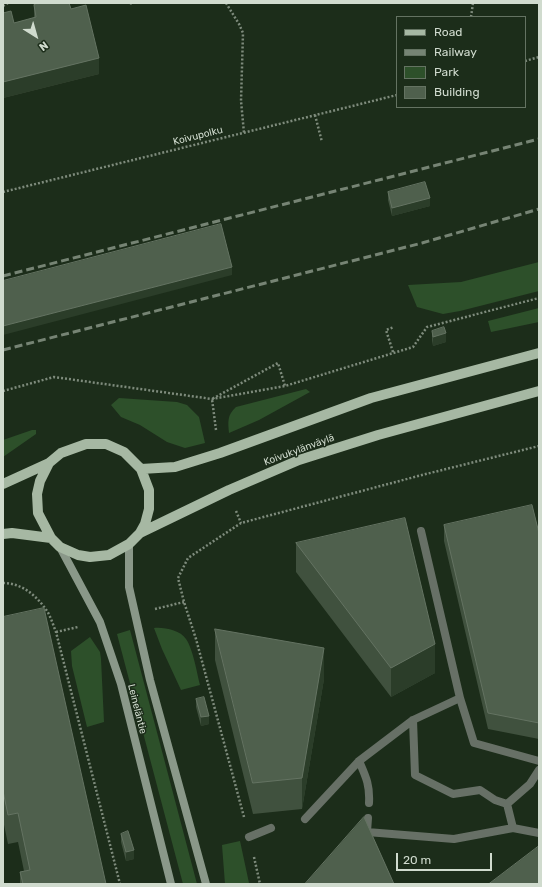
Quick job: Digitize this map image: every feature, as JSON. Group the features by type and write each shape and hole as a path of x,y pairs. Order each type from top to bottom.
{"main road":[{"path":"141,469 175,467 220,453 371,398 539,353"},
{"name":"Koivukylänväylä","path":"140,533 229,490 298,460 539,391"},
{"path":"3,484 50,463 61,453 86,444 106,444 124,452 141,469 149,490 149,509 145,524 140,533 129,544 110,554 90,557 78,555 60,547 51,538 38,513 37,494 40,481 50,463"},
{"path":"3,534 12,533 51,538"},
{"name":"Leineläntie","path":"129,544 129,587 150,680 206,884"},
{"name":"Leineläntie","path":"60,547 100,622 121,684 171,884"}],"street":[{"path":"421,531 460,698 474,743 539,761"},
{"path":"305,819 359,761 413,720 460,698"},
{"path":"413,720 415,775 452,794 480,790 495,800 507,804"},
{"path":"359,761 368,780 370,792 369,803"},
{"path":"507,804 530,784 539,770"},
{"path":"507,804 513,828"},
{"path":"367,832 368,818"},
{"path":"249,837 271,828"},
{"path":"350,836 367,832 454,839 513,828 539,833"}],"path":[{"path":"3,6 8,3"},
{"path":"226,3 239,24 243,34 241,101 244,134"},
{"path":"471,16 474,3"},
{"path":"526,61 539,57"},
{"name":"Koivupolku","path":"3,192 244,134 396,95"},
{"path":"315,115 322,142"},
{"path":"3,391 54,377 212,398 285,386 413,347 427,326 539,298"},
{"path":"393,352 386,330 394,327"},
{"path":"212,398 278,363 285,386"},
{"path":"260,884 249,837 178,578 188,558 241,524 422,475 539,446"},
{"path":"3,583 24,587 35,596 48,612 56,632 120,884"}],"green space":[{"path":"539,262 539,291 443,314 417,307 408,285 461,282"},
{"path":"539,308 539,322 491,332 488,321"},
{"path":"306,389 310,392 259,420 229,433 228,422 231,413 236,407"},
{"path":"119,398 177,402 187,405 199,417 205,443 185,448 167,442 140,425 121,417 111,405"},
{"path":"36,430 36,434 3,457 3,440"},
{"path":"154,628 176,631 186,639 193,655 200,685 181,690"},
{"path":"130,630 197,884 183,884 117,634"},
{"path":"90,637 100,652 104,722 87,727 72,666 71,651"},
{"path":"240,841 249,883 225,884 222,845"}],"building":[{"path":"42,3 69,3 71,9 86,5 99,58 3,82 3,13 11,11 14,23 36,17 34,5"},
{"path":"425,182 430,198 392,208 388,192"},
{"path":"221,224 232,267 3,326 3,281"},
{"path":"444,327 446,333 433,337 432,331"},
{"path":"532,505 539,533 539,723 488,713 444,525"},
{"path":"405,518 435,644 391,668 296,543"},
{"path":"44,608 106,884 23,884 20,872 30,870 18,813 8,815 3,791 3,617"},
{"path":"215,629 324,648 302,778 253,783"},
{"path":"204,697 209,716 201,717 196,699"},
{"path":"364,817 394,884 305,884"},
{"path":"128,831 134,850 126,852 121,834"},
{"path":"539,846 539,884 489,884"}],"railway":[{"path":"3,276 539,139"},
{"path":"3,350 422,243 539,209"}]}
